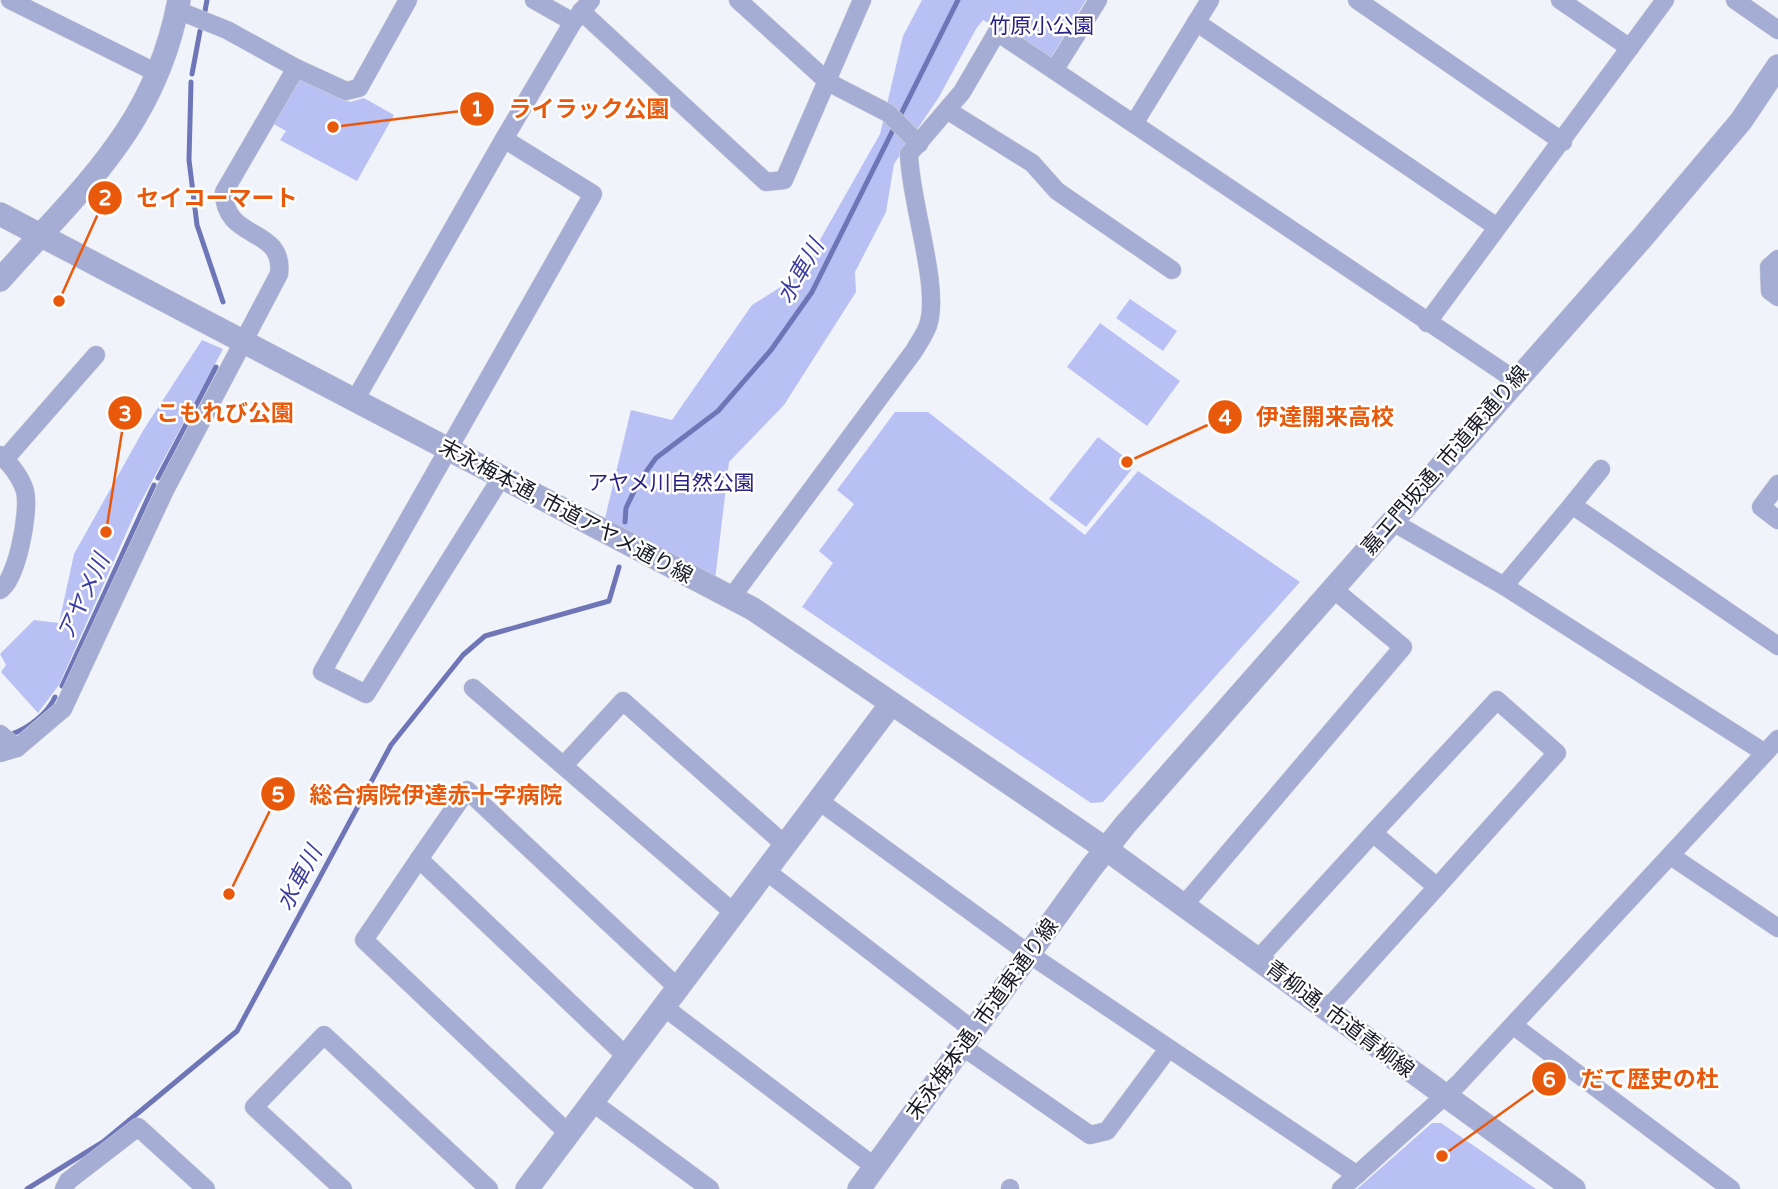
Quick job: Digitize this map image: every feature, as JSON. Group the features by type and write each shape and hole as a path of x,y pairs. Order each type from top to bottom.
{"street":[{"path":"10,0 159,74"},
{"path":"0,280 115,152 144,107 159,74 178,5 296,68 346,91 359,88 408,0"},
{"path":"534,0 582,11 766,182 784,180 862,0"},
{"path":"738,0 828,82 898,123 919,144"},
{"path":"1055,69 1098,0"},
{"path":"1135,122 1210,0"},
{"path":"1357,0 1563,142"},
{"path":"1560,0 1630,48"},
{"path":"1427,323 1563,142 1665,0"},
{"path":"1735,0 1778,30"},
{"path":"355,400 503,139 582,11"},
{"path":"1196,22 1497,227"},
{"path":"731,598 914,351 929,323 932,301 910,184 909,154 962,92 997,32 1135,122 1427,323 1515,380"},
{"name":"嘉エ門坂通, 市道東通り線","path":"1106,849 1741,121 1778,66"},
{"path":"0,734 8,750 63,709 126,569 279,274 281,260 277,250 229,217 224,208 224,192 296,68"},
{"path":"947,110 1032,163 1057,191 1172,270"},
{"path":"501,478 366,694 322,672 593,194 503,139"},
{"name":"末永梅本通, 市道アヤメ通り線","path":"0,214 753,609 1106,849"},
{"path":"1778,258 1769,267 1770,291 1778,297"},
{"path":"0,590 13,576 26,504 18,477 3,457 96,355"},
{"path":"1504,586 1601,469"},
{"path":"1778,484 1761,507 1778,520"},
{"path":"1572,505 1778,646"},
{"path":"1391,521 1504,586 1765,753"},
{"path":"1184,905 1402,647 1332,588"},
{"path":"473,688 565,764 734,914"},
{"path":"1259,958 1497,700 1558,753 1327,1009"},
{"path":"565,764 623,701 785,845"},
{"path":"534,1186 592,1102 891,704"},
{"path":"1341,1189 1446,1097 1778,739"},
{"path":"569,1134 365,940 467,790 678,988"},
{"path":"819,801 1029,954 1357,1175"},
{"path":"1373,833 1437,887"},
{"name":"青柳通, 市道青柳線","path":"1106,849 1574,1189"},
{"name":"末永梅本通, 市道東通り線","path":"859,1189 1106,849"},
{"path":"1671,856 1778,928"},
{"path":"419,859 626,1057"},
{"path":"766,871 1090,1135 1107,1131 1168,1049"},
{"path":"664,1007 875,1167"},
{"path":"1514,1026 1731,1189"},
{"path":"343,1189 254,1107 324,1035 489,1189"},
{"path":"592,1102 710,1189"},
{"path":"64,1189 68,1181 138,1127 206,1189"}],"green space":[{"name":"アヤメ川自然公園","path":"922,0 1086,0 1050,59 983,20 976,29 939,97 894,164 886,212 855,272 856,292 784,405 729,462 715,580 605,518 631,410 672,420 752,305 800,275 880,134 903,36"},
{"path":"303,79 350,102 364,98 394,115 357,181 280,140 286,131 272,123 295,81"},
{"path":"1130,299 1177,331 1163,351 1116,318"},
{"path":"1100,323 1180,381 1147,426 1067,367"},
{"path":"202,340 223,349 136,511 59,685 38,713 1,672 6,665 0,654 34,620 59,623 74,554 144,429"},
{"path":"895,412 928,412 1085,535 1138,471 1300,582 1103,802 1091,803 802,607 833,563 819,551 854,504 837,490"},
{"path":"1098,437 1135,465 1086,527 1049,499"},
{"path":"1432,1123 1441,1123 1536,1189 1357,1189"}],"waterway":[{"name":"アヤメ川","path":"205,11 207,0"},
{"name":"水車川","path":"625,522 626,508 638,483 656,458 718,411 771,350 812,292 958,0"},
{"name":"アヤメ川","path":"192,74 200,31"},
{"name":"アヤメ川","path":"191,82 189,160 197,225 223,302"},
{"name":"アヤメ川","path":"158,478 216,367"},
{"name":"アヤメ川","path":"62,686 154,485"},
{"name":"水車川","path":"27,1189 103,1142 237,1031 391,745 463,655 485,636 609,601 619,567"},
{"name":"アヤメ川","path":"12,734 37,719 48,709 55,697"}],"place":[{"name":"ライラック公園","path":"333,127"},
{"name":"セイコーマート","path":"59,301"},
{"name":"伊達開来高校","path":"1127,462"},
{"name":"こもれび公園","path":"106,532"},
{"name":"総合病院伊達赤十字病院","path":"229,894"},
{"name":"だて歴史の杜","path":"1442,1156"}],"park label":[{"name":"竹原小公園","path":"1042,26"}]}
